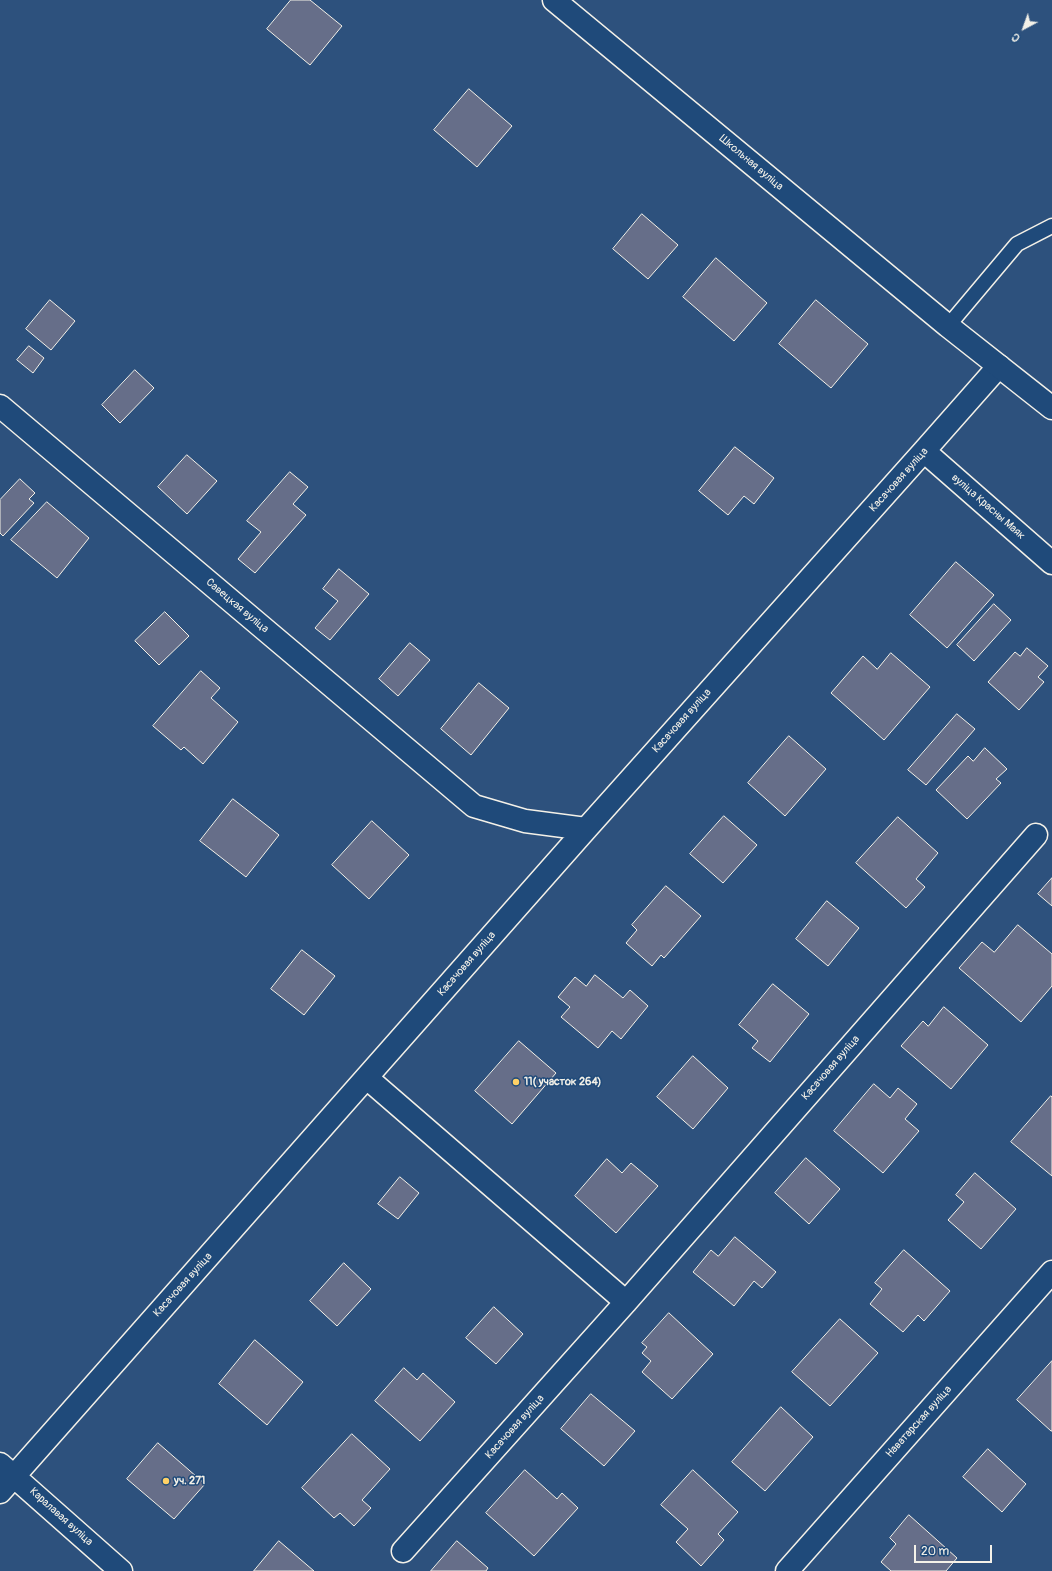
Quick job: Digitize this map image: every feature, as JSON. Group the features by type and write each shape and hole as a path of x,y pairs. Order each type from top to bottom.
{"street":[{"name":"Школьная вуліца","path":"554,0 948,326 1052,408"},
{"name":"Касачовая вуліца","path":"5,1477 367,1078 586,829 999,366"},
{"name":"Савецкая вуліца","path":"0,406 474,806 526,821 586,829"},
{"name":"вуліца Красны Маяк","path":"924,451 1052,563"},
{"name":"Касачовая вуліца","path":"403,1551 626,1302 1036,834"},
{"path":"367,1078 626,1302"},
{"name":"Наватарская вуліца","path":"787,1571 1052,1272"},
{"name":"Каралавая вуліца","path":"5,1477 121,1571"}],"lane":[{"path":"948,326 1017,244 1052,226"}],"building":[{"path":"291,0 310,0 342,26 310,65 267,29"},
{"path":"469,89 512,126 477,167 434,130"},
{"path":"642,214 678,245 648,279 613,249"},
{"path":"716,258 767,303 734,341 683,297"},
{"path":"50,300 75,321 51,350 26,329"},
{"path":"816,300 868,344 831,388 779,344"},
{"path":"29,346 44,358 33,373 17,360"},
{"path":"135,370 154,388 120,423 102,405"},
{"path":"735,447 774,478 754,504 744,496 728,515 699,491"},
{"path":"187,455 217,481 187,514 158,487"},
{"path":"290,472 308,487 293,504 306,515 255,573 238,559 261,532 247,521"},
{"path":"20,479 35,493 29,499 34,503 3,536 0,533 0,500"},
{"path":"47,502 89,538 57,578 11,540"},
{"path":"956,562 994,595 947,648 910,615"},
{"path":"339,569 369,594 330,640 315,628 338,601 323,589"},
{"path":"994,604 1011,620 974,661 957,645"},
{"path":"165,612 189,636 159,665 135,641"},
{"path":"410,643 430,660 398,696 379,679"},
{"path":"1027,648 1048,666 1038,677 1044,682 1019,710 988,682 1015,652 1020,656"},
{"path":"891,653 930,687 884,740 831,693 863,656 877,669"},
{"path":"201,671 220,688 211,698 238,722 203,764 184,747 181,750 153,726"},
{"path":"479,683 509,708 471,755 441,729"},
{"path":"957,714 975,729 926,785 908,770"},
{"path":"789,736 826,769 785,816 748,783"},
{"path":"985,748 1007,769 996,779 1001,783 967,819 936,790 968,756 973,761"},
{"path":"233,799 279,835 246,877 200,841"},
{"path":"724,816 757,845 723,883 690,854"},
{"path":"898,817 938,853 916,879 925,887 906,908 856,863"},
{"path":"372,821 409,855 369,899 332,865"},
{"path":"1052,878 1052,906 1038,894"},
{"path":"666,886 701,916 664,958 661,955 652,966 626,943 637,930 632,925"},
{"path":"827,901 859,928 828,966 796,939"},
{"path":"1018,925 1052,954 1052,986 1021,1022 959,968 982,942 994,952"},
{"path":"302,950 335,976 304,1015 271,989"},
{"path":"595,975 623,998 630,990 648,1006 621,1039 612,1031 598,1048 561,1017 570,1007 558,997 575,977 586,986"},
{"path":"773,984 809,1014 770,1062 752,1048 758,1041 739,1025"},
{"path":"944,1007 988,1045 951,1089 901,1046 923,1021 928,1026"},
{"name":"11( участок 264)","path":"519,1041 556,1073 512,1124 475,1091"},
{"path":"693,1056 728,1088 693,1129 657,1097"},
{"path":"874,1084 890,1098 898,1088 917,1104 905,1119 919,1131 883,1173 834,1131"},
{"path":"1051,1096 1052,1097 1052,1176 1011,1142"},
{"path":"806,1158 840,1189 809,1224 775,1193"},
{"path":"607,1159 622,1173 631,1163 658,1186 616,1233 575,1196"},
{"path":"975,1173 1016,1209 981,1249 948,1220 964,1202 956,1195"},
{"path":"400,1177 419,1193 398,1219 378,1204"},
{"path":"735,1237 776,1272 762,1288 754,1281 734,1306 693,1272 711,1250 718,1256"},
{"path":"904,1250 950,1291 924,1321 918,1315 903,1332 870,1304 882,1289 875,1283"},
{"path":"344,1263 371,1289 337,1326 310,1301"},
{"path":"494,1307 523,1334 496,1364 466,1338"},
{"path":"669,1313 713,1354 672,1399 642,1372 651,1361 642,1353 647,1347 642,1343"},
{"path":"840,1319 878,1353 830,1406 792,1372"},
{"path":"255,1340 303,1382 267,1425 219,1384"},
{"path":"1052,1361 1052,1431 1051,1431 1017,1400"},
{"path":"404,1368 417,1380 423,1373 455,1402 420,1441 375,1401"},
{"path":"591,1394 635,1431 604,1466 561,1429"},
{"path":"781,1407 813,1437 765,1491 732,1462"},
{"path":"352,1434 390,1469 362,1500 371,1508 354,1526 340,1513 334,1518 302,1488"},
{"name":"уч. 271","path":"158,1443 205,1484 174,1519 127,1479"},
{"path":"988,1449 1026,1484 1002,1512 963,1477"},
{"path":"525,1470 557,1499 562,1493 578,1508 534,1556 486,1513"},
{"path":"693,1470 738,1512 718,1534 724,1540 701,1566 676,1542 688,1529 661,1505"},
{"path":"909,1515 957,1558 946,1571 891,1571 881,1562 896,1544 890,1538"},
{"path":"279,1541 314,1571 254,1571"},
{"path":"457,1541 488,1568 486,1571 431,1571"}],"place":[{"name":"11( участок 264)","path":"516,1082"},
{"name":"уч. 271","path":"166,1481"}]}
